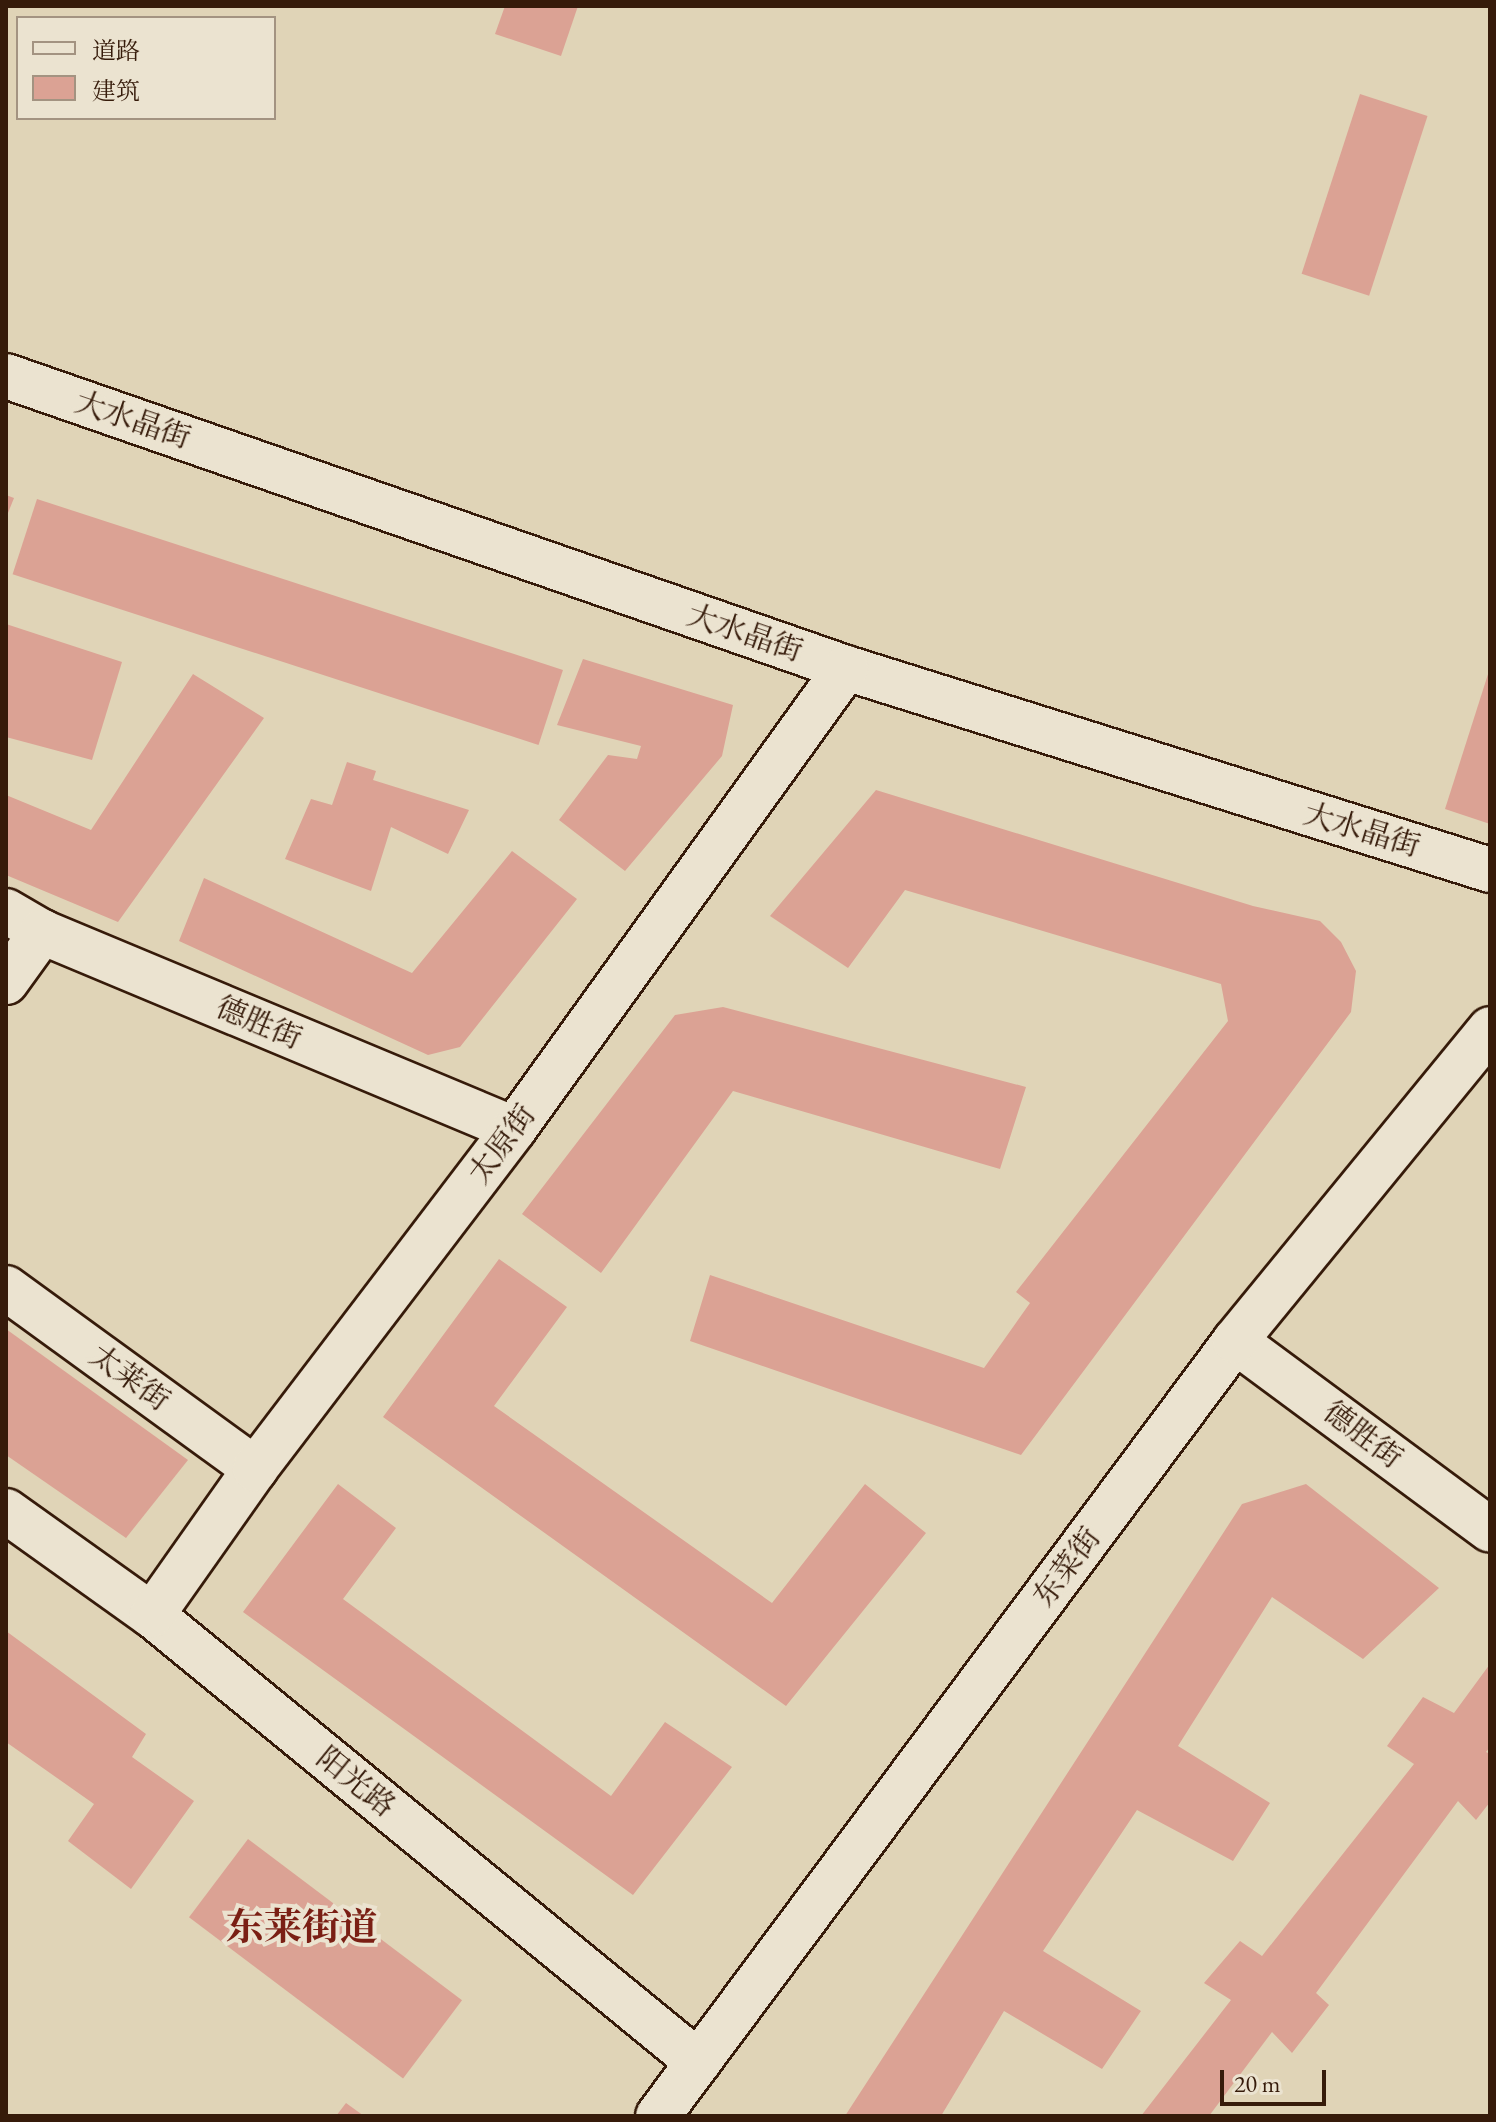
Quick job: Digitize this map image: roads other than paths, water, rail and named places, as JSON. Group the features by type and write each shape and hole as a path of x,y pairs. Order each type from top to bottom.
{"street":[{"name":"大水晶街","path":"6,376 846,668 1490,870"},
{"name":"太原街","path":"152,1615 255,1469 514,1129 846,668"},
{"name":"德胜街","path":"24,922 514,1129"},
{"path":"6,982 24,922"},
{"name":"东菜街","path":"658,2116 1235,1341 1490,1029"},
{"name":"太莱街","path":"6,1288 255,1469"},
{"name":"德胜街","path":"1235,1341 1490,1530"},
{"name":"阳光路","path":"6,1511 152,1615 698,2062"}],"district":[{"name":"东莱街道","path":"302,1927"}]}
